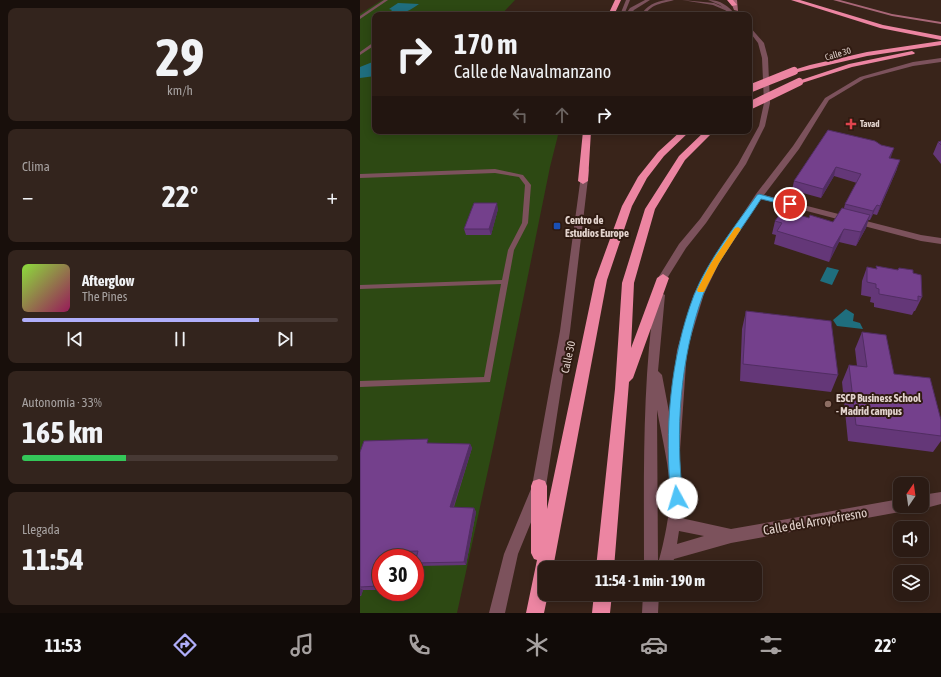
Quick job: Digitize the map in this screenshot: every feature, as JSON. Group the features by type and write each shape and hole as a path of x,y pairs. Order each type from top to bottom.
{"highway":[{"path":"612,12 618,0"},
{"path":"794,0 821,10 882,27 941,38"},
{"path":"806,0 828,8 892,24 941,31"},
{"name":"Calle 30","path":"752,88 794,71 840,58 898,47 941,43"},
{"name":"Calle 30","path":"752,105 800,82 850,65 913,53 941,51"},
{"path":"583,181 587,134"},
{"name":"Calle 30","path":"544,561 601,280 627,206 643,177 662,154 683,134"},
{"path":"606,561 622,389 628,283 650,209 666,181 682,158 707,134"},
{"path":"622,389 663,278"},
{"path":"539,486 541,561"},
{"name":"Calle 30","path":"535,613 538,594"},
{"path":"601,613 602,601"}],"main road":[{"path":"835,0 892,15 941,23"},
{"path":"847,0 895,12 941,20"}],"street":[{"path":"623,12 628,0"},
{"path":"630,12 648,0"},
{"path":"710,0 722,4 728,10 735,8"},
{"path":"723,0 735,8"},
{"path":"651,561 654,331 663,278 682,246 703,221 742,164 762,126 767,102 765,58 760,43 752,32"},
{"path":"673,465 677,398 682,350 699,294 715,263 759,196 796,147 827,99 862,78 913,64 941,60"},
{"path":"497,613 511,554 539,486 565,331 583,181 591,134"},
{"path":"759,196 921,238 941,240"},
{"path":"653,356 673,465 677,498 669,553 666,561"},
{"path":"929,501 941,498"},
{"name":"Calle del Arroyofresno","path":"669,553 731,536 893,507"},
{"name":"Calle del Arroyofresno","path":"674,523 731,536"}],"lane":[{"path":"360,18 386,0"},
{"path":"644,12 646,8 657,2 672,0"},
{"path":"684,0 714,4 728,10"},
{"path":"360,54 372,45"},
{"path":"360,176 495,171 521,176 528,185 525,223 511,250 488,380 360,384"},
{"path":"360,287 505,282"}],"green space":[{"path":"382,0 515,0 504,12 372,12 372,134 558,134 550,167 495,438 457,613 360,613 360,14"}],"water":[{"path":"398,3 419,4 404,12 388,12 392,10 389,9"},
{"path":"372,62 372,76 360,78 360,67"},
{"path":"827,267 839,270 832,285 820,281"},
{"path":"846,309 854,314 853,321 860,323 863,329 837,326 833,320"}],"building":[{"path":"828,130 875,141 881,145 894,148 889,158 900,160 880,206 877,205 873,211 845,204 861,174 836,167 823,189 794,181"},
{"path":"474,203 497,203 489,229 464,229"},
{"path":"842,208 870,215 861,232 844,229 833,248 777,231 782,223 775,221 783,210 809,218 810,215 833,222"},
{"path":"876,266 898,270 899,268 913,270 913,273 921,275 922,297 918,296 918,301 879,294 879,289 876,288 876,284 867,282 867,267 877,269"},
{"path":"746,311 831,321 838,375 743,364"},
{"path":"862,332 886,335 894,374 930,378 941,420 941,436 856,425 849,365 867,367"},
{"path":"428,439 427,443 470,444 450,507 474,508 464,562 424,563 424,549 372,549 372,586 360,587 360,452 364,441"}],"slow traffic":[{"path":"701,290 715,263 738,229"}],"place":[{"name":"Tavad","path":"851,124"},
{"name":"Centro de Estudios Europe","path":"557,226"},
{"name":"ESCP Business School - Madrid campus","path":"828,404"}],"route":[{"path":"677,498 673,465 677,398 682,350 699,294 715,263 759,196 790,204"}]}
